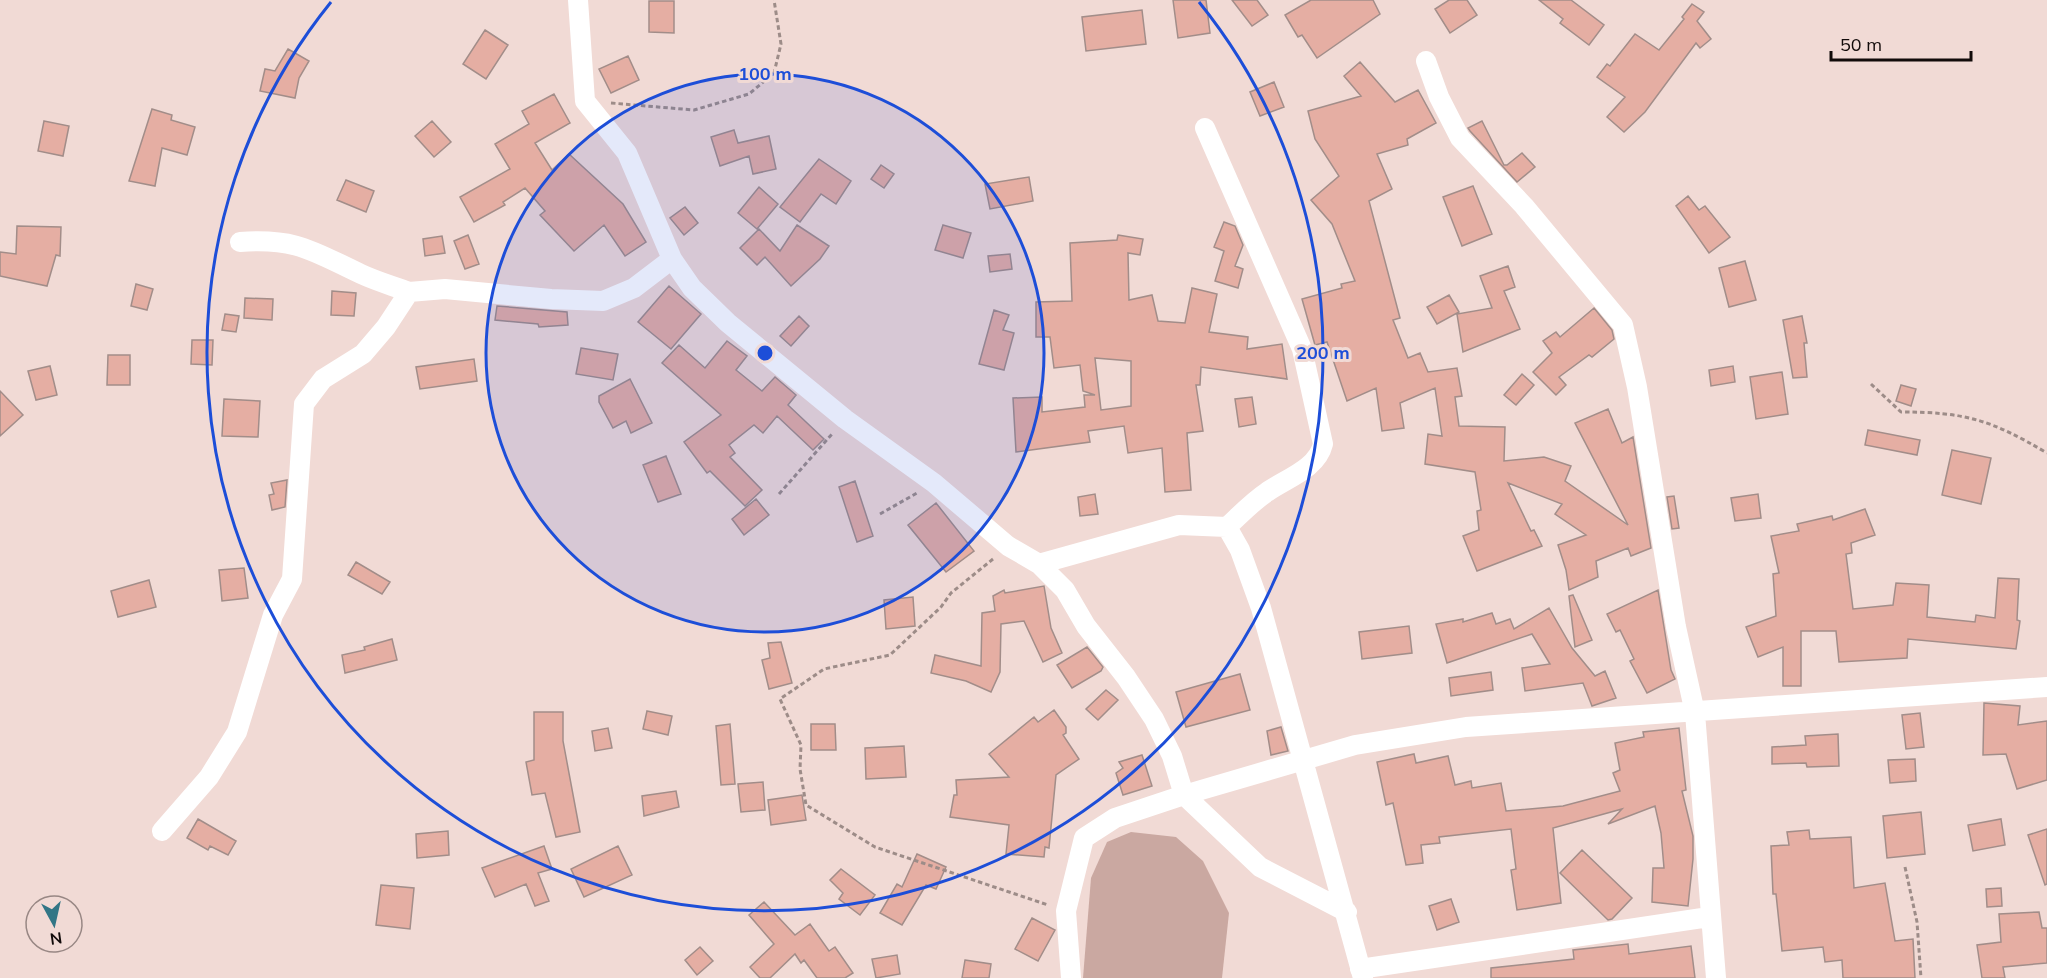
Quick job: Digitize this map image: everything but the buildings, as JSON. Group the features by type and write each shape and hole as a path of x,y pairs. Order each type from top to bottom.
{"street":[{"path":"578,0 585,101 627,153 672,259 693,288 728,323 845,419 934,483 1008,546 1039,564 1065,590 1086,626 1126,677 1154,719 1172,756 1184,795 1260,867 1347,912"},
{"path":"1426,61 1439,97 1460,138 1524,206 1623,325 1637,387 1676,627 1695,713 1716,978"},
{"path":"1039,564 1179,525 1227,527 1265,493 1305,469 1320,456 1323,444 1302,349 1205,128"},
{"path":"240,242 270,240 311,248 362,274 409,292 445,289 551,300 603,301 634,288 672,259"},
{"path":"162,831 209,777 237,732 273,615 292,579 304,404 323,379 363,354 386,327 409,292"},
{"path":"1227,527 1240,550 1261,608 1305,760 1362,973 1710,916"},
{"path":"1071,978 1066,911 1084,838 1115,818 1184,795 1355,745 1466,727 2047,687"}],"path":[{"path":"585,101 694,110 748,94 774,73 781,44 774,0"},
{"path":"1871,384 1901,412 1944,412 1982,419 2047,453"},
{"path":"779,494 845,419"},
{"path":"880,514 934,483"},
{"path":"1008,546 951,593 941,607 890,655 824,669 780,699 801,745 800,768 807,805 874,848 1066,911"},
{"path":"1905,867 1917,922 1921,978"}],"shaded area":[{"path":"1131,832 1176,837 1203,861 1229,913 1222,978 1083,978 1091,878 1107,842"}]}
